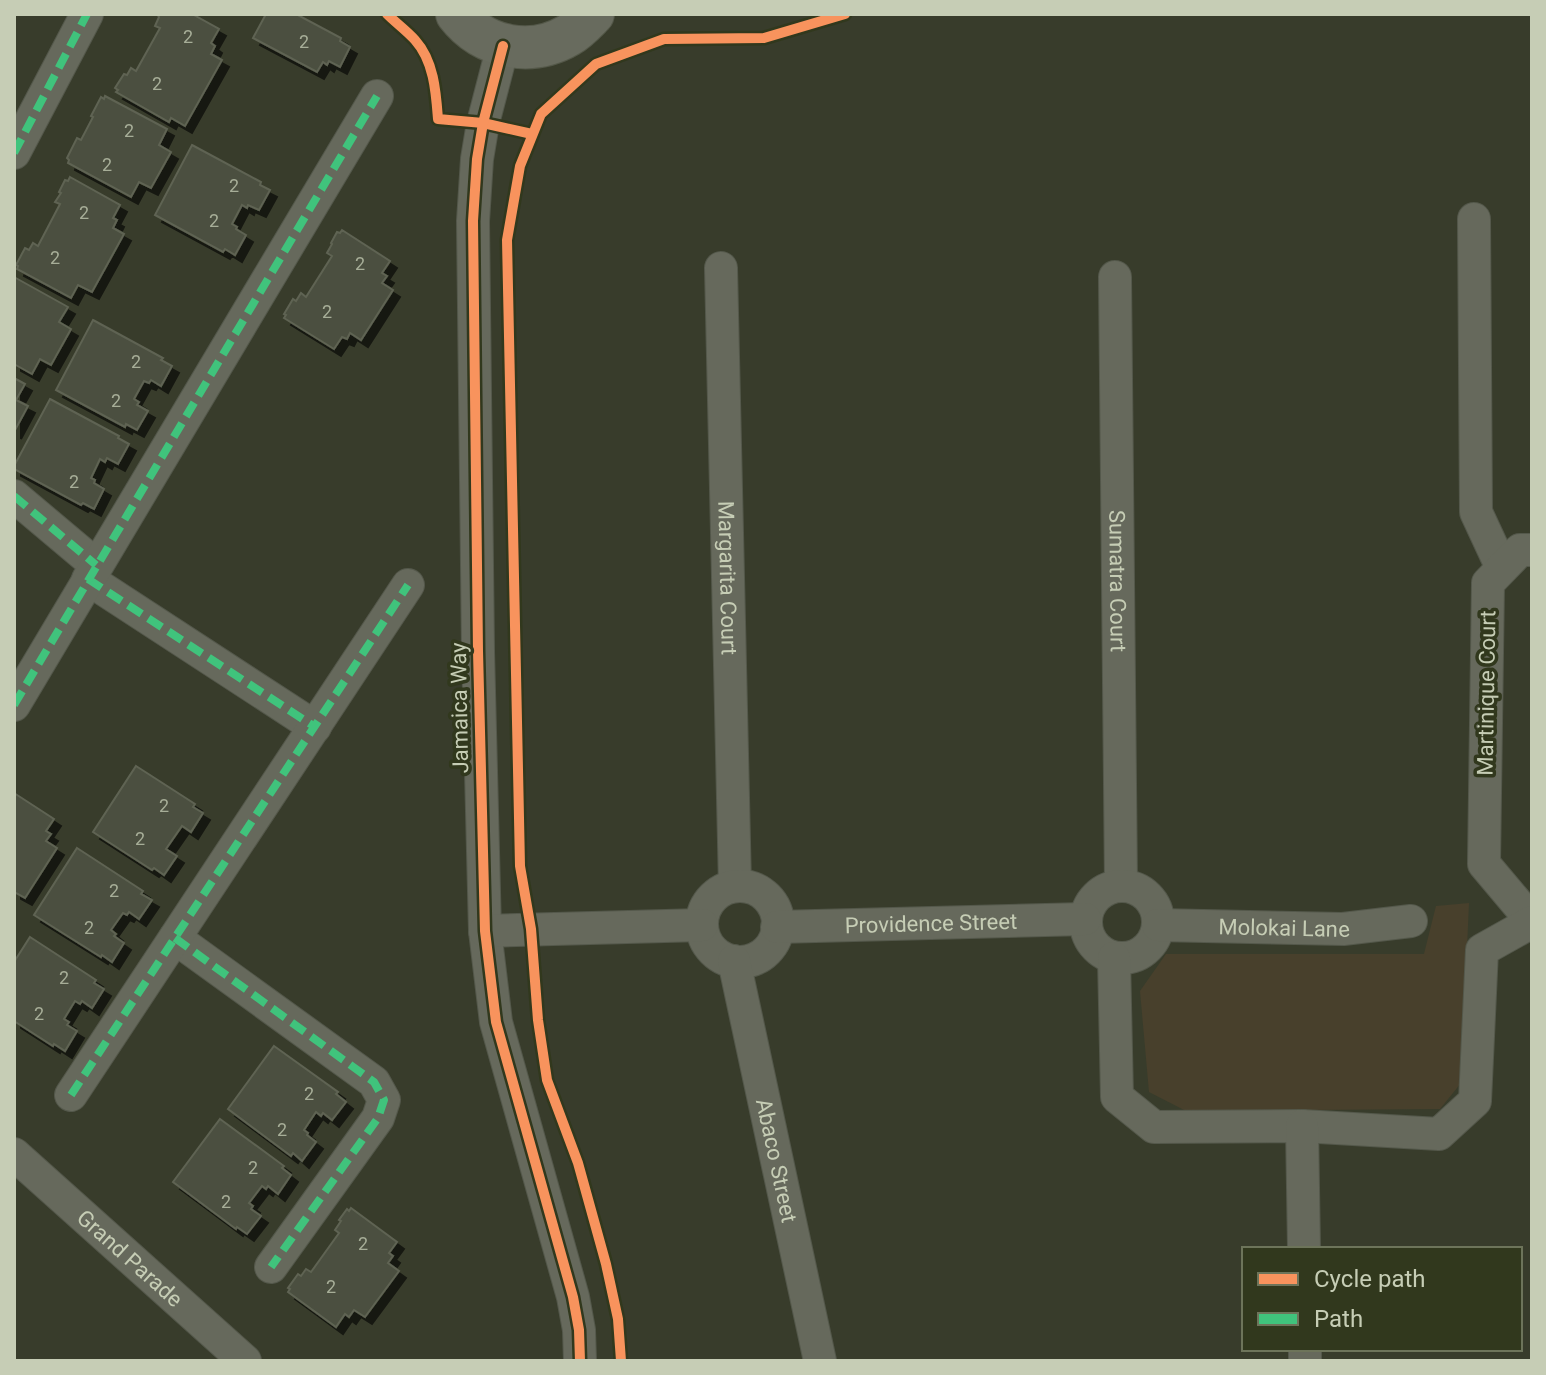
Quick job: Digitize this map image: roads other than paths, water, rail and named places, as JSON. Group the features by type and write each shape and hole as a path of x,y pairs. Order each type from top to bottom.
{"main road":[{"path":"459,17 482,37 503,46 522,48 542,46 570,35 593,14"}],"street":[{"path":"14,153 87,14"},
{"name":"Jamaica Way","path":"503,46 483,123 473,221 485,931 496,1022 573,1297 580,1361"},
{"path":"14,705 377,96"},
{"path":"1474,219 1476,512 1502,568 1520,550 1532,550"},
{"name":"Margarita Court","path":"721,268 735,886"},
{"name":"Sumatra Court","path":"1115,277 1121,885"},
{"path":"14,496 92,572 315,727"},
{"name":"Martinique Court","path":"1502,568 1488,583 1484,864 1532,921"},
{"path":"71,1095 408,585"},
{"path":"1121,885 1134,887 1148,895 1155,906 1158,925 1155,937 1143,952 1132,958 1114,958 1102,954 1092,944 1086,932 1085,919 1088,906 1096,895 1107,888 1121,885"},
{"path":"735,886 762,893 772,903 777,927 774,940 764,954 752,960 734,961 722,958 709,947 702,925 703,912 710,900 720,891 735,886"},
{"name":"Providence Street","path":"777,927 1085,919"},
{"name":"Molokai Lane","path":"1158,925 1343,929 1411,921"},
{"path":"1114,958 1117,1097 1154,1127 1302,1126 1439,1134 1475,1101 1482,950 1532,921"},
{"path":"485,931 702,925"},
{"path":"175,938 374,1082 384,1100 378,1118 271,1267"},
{"name":"Abaco Street","path":"734,961 820,1361"},
{"path":"1302,1126 1304,1247"},
{"name":"Grand Parade","path":"14,1154 245,1361"}]}
